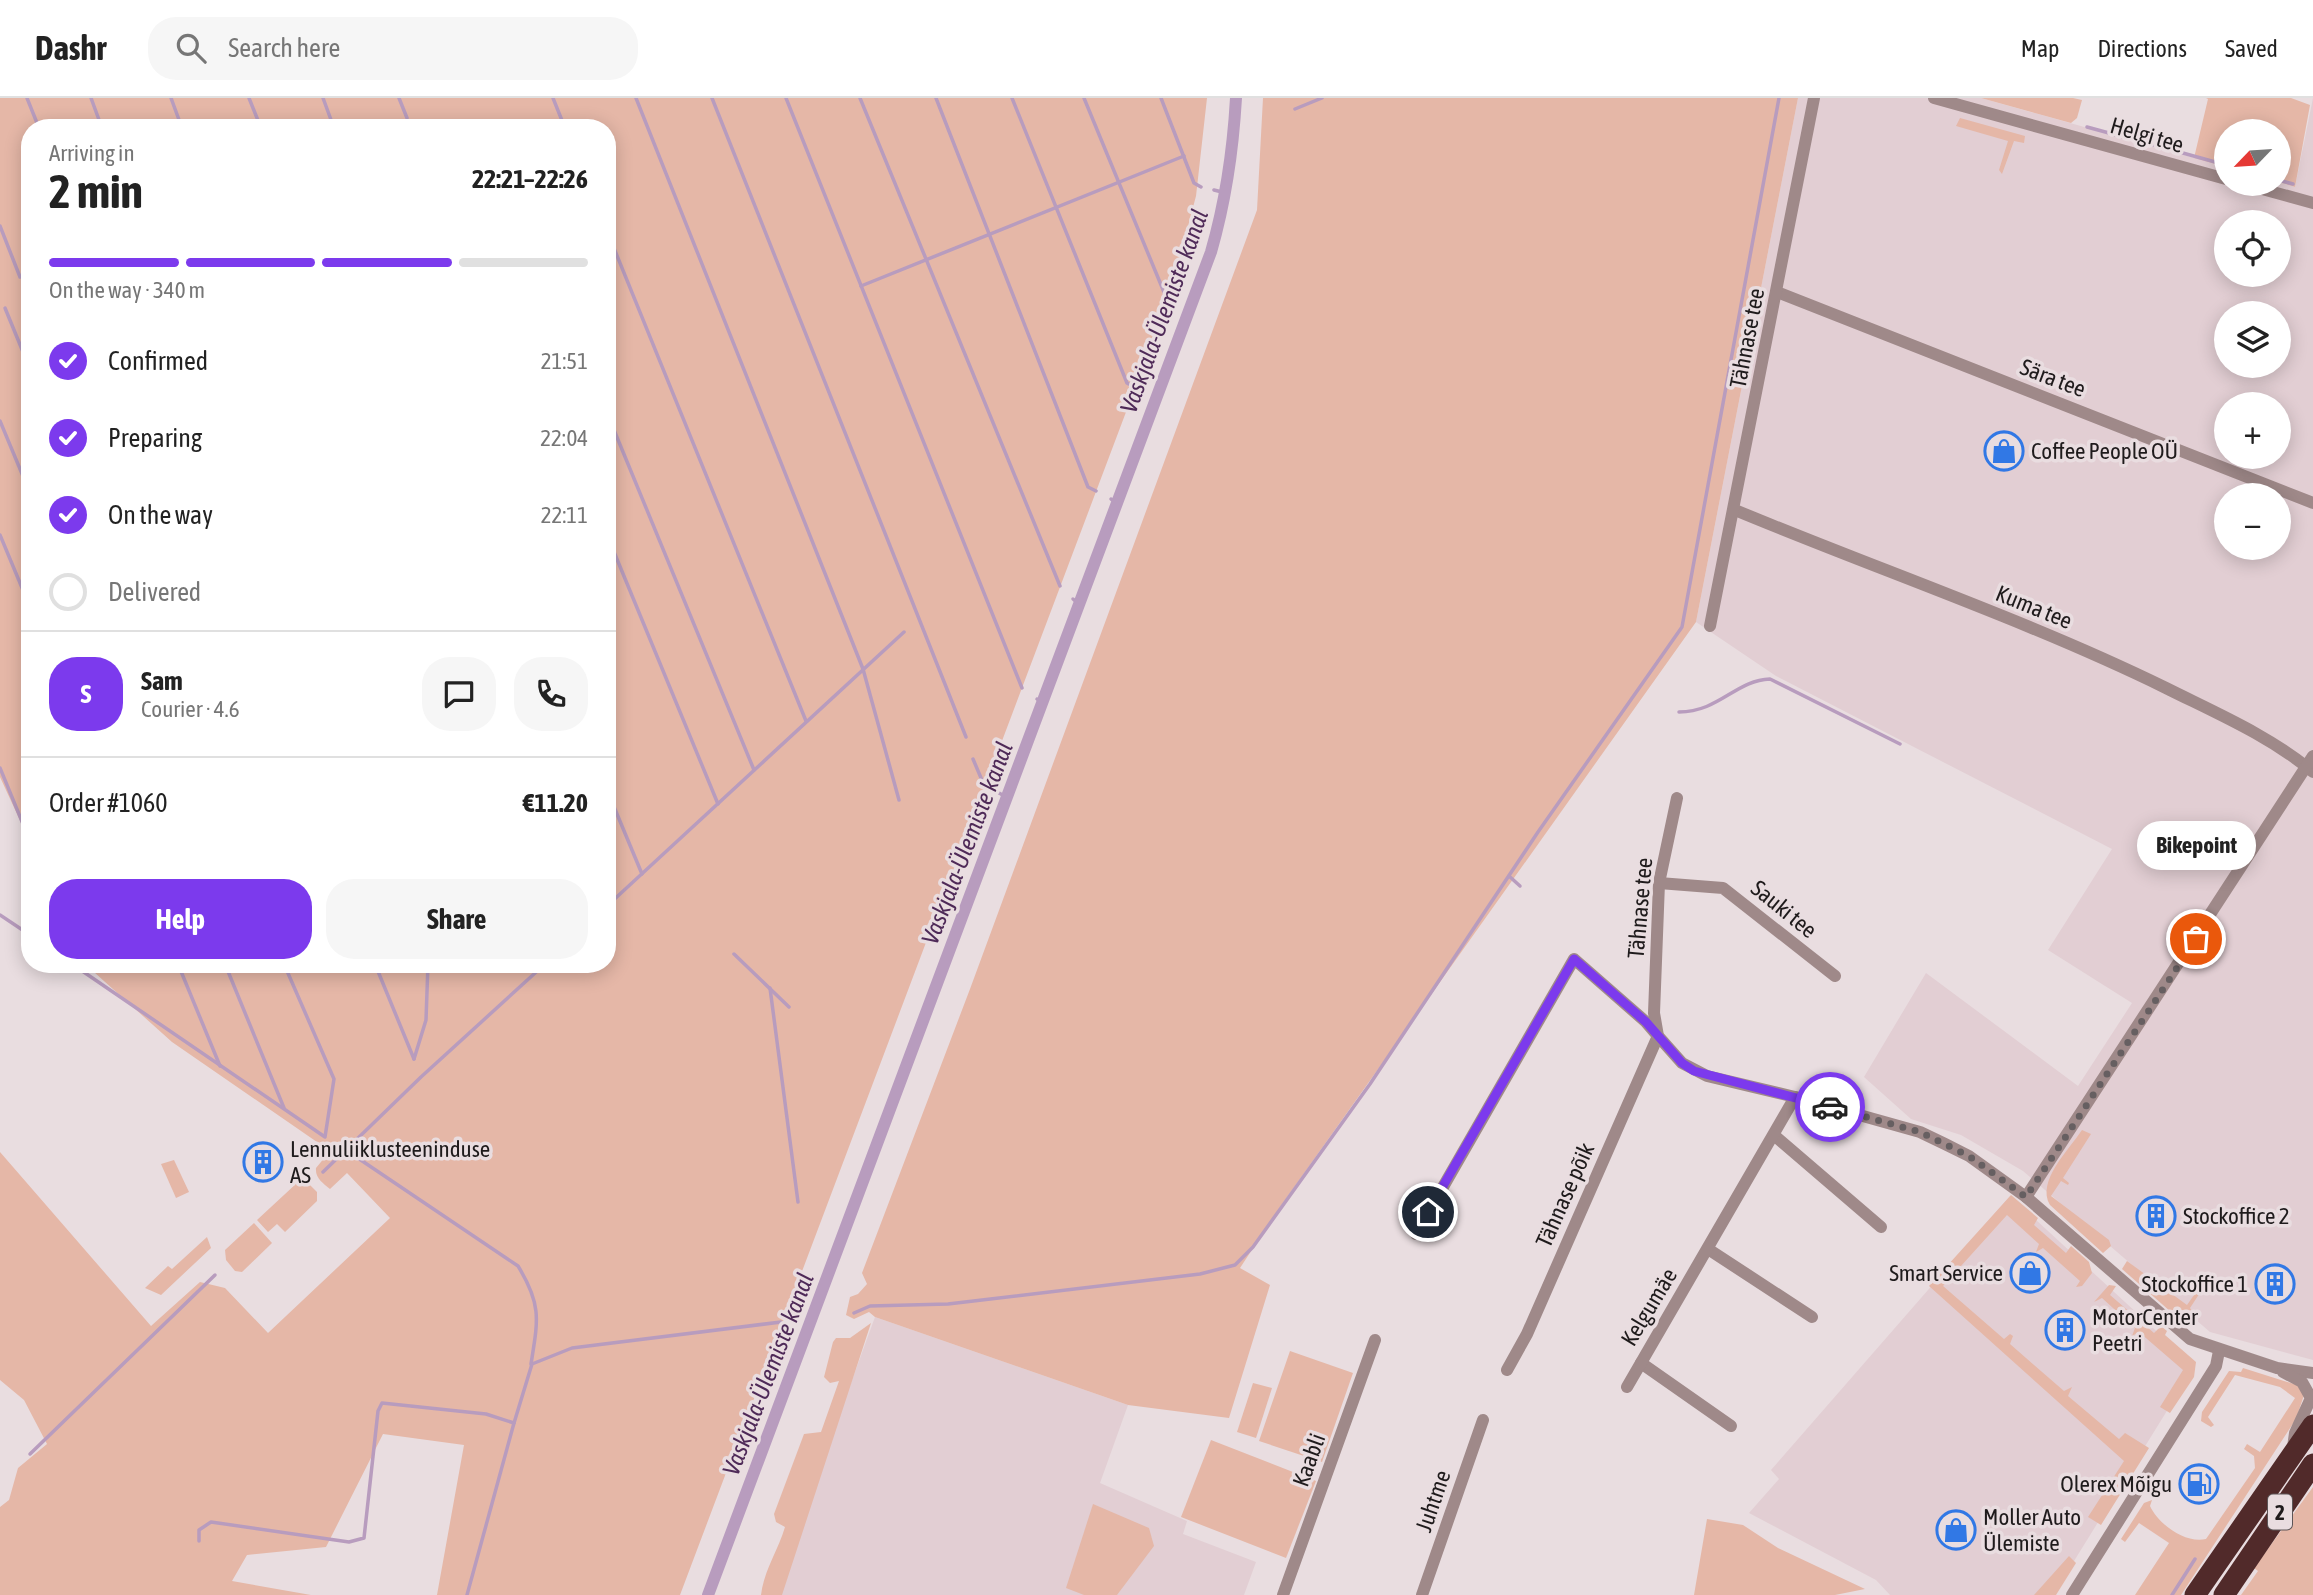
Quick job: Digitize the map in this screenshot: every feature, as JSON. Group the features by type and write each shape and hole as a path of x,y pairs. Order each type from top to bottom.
{"highway":[{"name":"2","path":"2196,1595 2313,1425"},
{"name":"2","path":"2224,1595 2313,1464"}],"street":[{"name":"Tähnase tee","path":"1710,626 1735,510 1814,98"},
{"name":"Helgi tee","path":"1934,98 2214,176"},
{"path":"2288,196 2313,203"},
{"name":"Sära tee","path":"1777,292 2313,503"},
{"name":"Kuma tee","path":"1735,510 2094,653 2227,718 2311,765"},
{"path":"2026,1197 2311,765"},
{"name":"Tähnase tee","path":"1658,1037 1654,1013 1660,883 1677,798"},
{"name":"Sauki tee","path":"1660,883 1723,888 1835,976"},
{"path":"1416,1234 1574,959 1646,1022 1694,1071 1920,1132 1969,1156 2026,1197 2175,1328 2202,1346 2277,1368 2313,1373"},
{"name":"Tähnase põik","path":"1507,1370 1527,1334 1658,1037"},
{"name":"Kelgumäe","path":"1627,1387 1796,1097"},
{"path":"1775,1136 1881,1227"},
{"path":"1708,1249 1812,1317"},
{"name":"Kaabli","path":"1283,1595 1374,1340"},
{"path":"2072,1595 2208,1378 2219,1352"},
{"path":"1641,1363 1731,1426"},
{"path":"2277,1368 2302,1382 2311,1398 2295,1433 2292,1454"},
{"name":"Juhtme","path":"1422,1595 1483,1420"}],"shaded area":[{"path":"0,98 1207,98 1196,196 1169,298 680,1595 437,1595 464,1445 383,1434 326,1547 247,1555 232,1581 311,1595 0,1595 0,1507 9,1500 18,1468 47,1444 24,1400 0,1380 0,1152 151,1326 200,1282 225,1288 268,1333 390,1218 347,1173 330,1189 318,1177 316,1168 330,1151 172,1042 95,973 616,973 616,119 21,119 21,822 0,777"},
{"path":"1263,98 1798,98 1696,622 1280,1207 1240,1268 1270,1285 1229,1418 1128,1405 875,1317 869,1312 854,1319 846,1315 850,1297 858,1294 867,1284 862,1273 970,989 1257,210"},
{"path":"1798,98 1981,98 2214,164 2214,196 2291,196 2291,186 2295,187 2313,98 2313,1360 2210,1332 2023,1171 1961,1135 1911,1119 1864,1077 1926,973 2078,1086 2132,1003 2048,950 2112,849 1776,676 1696,622"},
{"path":"1981,98 2082,100 2077,118 2071,123"},
{"path":"2206,98 2291,98 2310,105 2295,187 2291,186 2291,119 2214,119 2214,164 2194,158 2208,99"},
{"path":"1960,118 2025,136 2024,143 2014,141 2002,174 1999,170 2008,141 1956,126"},
{"path":"2082,1130 2091,1134 2063,1178 2069,1183 2068,1185 2061,1181 2051,1196 2109,1240 2111,1246 2103,1253 2050,1205 2047,1196 2047,1186 2056,1166"},
{"path":"174,1160 189,1192 176,1198 161,1164"},
{"path":"298,1182 308,1183 317,1192 317,1201 285,1232 277,1224 268,1232 257,1220"},
{"path":"2011,1195 2038,1218 2034,1225 2066,1253 2071,1246 2089,1262 2092,1273 2082,1286 2076,1287 2080,1281 2043,1248 2036,1252 2039,1244 2007,1215 1943,1286 2004,1339 2010,1334 2013,1336 2010,1344 2064,1391 2072,1387 2068,1396 2119,1439 2125,1433 2149,1448 2101,1525 2088,1517 2124,1461 1929,1286"},
{"path":"2010,1196 2190,1362 2191,1372 2053,1595 1890,1595 1876,1580 1749,1513 1779,1479 1771,1470"},
{"path":"254,1223 272,1243 242,1272 235,1271 226,1260 225,1250"},
{"path":"207,1237 211,1248 161,1295 145,1288 168,1266 172,1269"},
{"path":"2127,1261 2187,1305 2204,1281 2207,1282 2190,1308 2196,1318 2187,1326 2122,1269"},
{"path":"2109,1285 2116,1286 2110,1295 2154,1333 2161,1326 2167,1331 2165,1335 2196,1362 2194,1377 2170,1413 2160,1407 2183,1370 2139,1332 2132,1336 2135,1328 2102,1298 2094,1302"},
{"path":"875,1317 1128,1405 1100,1483 1187,1521 1183,1534 1256,1562 1244,1595 777,1595 797,1531"},
{"path":"871,1323 782,1595 761,1595 765,1577 785,1527 776,1522 774,1514 804,1434 821,1432 839,1381 830,1383 824,1377 833,1342 836,1338 850,1338"},
{"path":"1290,1351 1353,1373 1322,1462 1259,1441"},
{"path":"2243,1368 2297,1385 2304,1395 2296,1419 2181,1595 2135,1595 2169,1543 2139,1523 2125,1542 2121,1539 2144,1503 2152,1500 2150,1506 2154,1513 2174,1532 2190,1539 2206,1539 2255,1468 2254,1456 2244,1449 2247,1444 2260,1452 2295,1398 2280,1387 2235,1375 2208,1417 2214,1425 2211,1427 2201,1421 2202,1412 2229,1371 2241,1372"},
{"path":"1253,1383 1272,1388 1256,1438 1237,1432"},
{"path":"1211,1440 1316,1481 1286,1558 1181,1517"},
{"path":"2313,1487 2313,1595 2241,1595 2258,1571 2254,1568"},
{"path":"1093,1504 1149,1528 1154,1546 1117,1595 1084,1595 1066,1588"},
{"path":"1707,1519 1743,1525 1778,1548 1865,1589 1835,1595 1694,1595"},
{"path":"2069,1556 2076,1563 2056,1595 2034,1595"}],"waterway":[{"path":"27,98 35,119"},
{"path":"91,98 99,119"},
{"path":"171,98 179,119"},
{"path":"249,98 257,119"},
{"path":"323,98 331,119"},
{"path":"399,98 407,118"},
{"path":"553,98 561,119"},
{"path":"636,98 863,669 899,800"},
{"path":"712,98 966,737"},
{"path":"786,98 1022,688"},
{"path":"860,98 1060,586"},
{"path":"936,98 1088,487 1096,491"},
{"path":"1012,98 1127,383 1134,387"},
{"path":"1084,98 1166,297"},
{"path":"1161,98 1194,183 1201,187"},
{"name":"Vaskjala-Ülemiste kanal","path":"708,1595 1211,252 1228,175 1236,98"},
{"path":"1295,109 1322,98"},
{"path":"854,1313 870,1306 948,1304 1200,1274 1235,1265 1253,1247 1370,1084 1538,832 1682,627 1779,98"},
{"path":"2087,127 2153,145"},
{"path":"2172,150 2214,162"},
{"path":"861,286 1184,156"},
{"path":"1214,190 1226,193"},
{"path":"0,226 20,277"},
{"path":"616,253 806,721"},
{"path":"5,308 21,347"},
{"path":"0,421 21,471"},
{"path":"616,435 754,770"},
{"name":"Vaskjala-Ülemiste kanal","path":"1111,499 1117,503"},
{"path":"0,535 21,585"},
{"path":"616,557 718,804"},
{"name":"Vaskjala-Ülemiste kanal","path":"1073,599 1080,605"},
{"path":"616,898 904,632"},
{"path":"1679,712 1705,707 1747,685 1770,679 1900,744"},
{"name":"Vaskjala-Ülemiste kanal","path":"1037,699 1044,703"},
{"path":"973,759 984,785"},
{"path":"0,768 21,819"},
{"name":"Vaskjala-Ülemiste kanal","path":"999,793 1008,798"},
{"path":"616,812 642,874"},
{"path":"1509,876 1520,886"},
{"path":"0,915 21,929"},
{"path":"734,954 789,1007"},
{"path":"85,973 325,1137 334,1079 288,973"},
{"path":"182,973 220,1066"},
{"path":"229,973 284,1108"},
{"path":"379,973 414,1059"},
{"path":"414,1059 426,1020 428,973"},
{"path":"323,1172 421,1077 535,973"},
{"path":"770,988 798,1202"},
{"path":"340,1146 518,1266 535,1303 536,1324 531,1364"},
{"path":"30,1454 215,1275"},
{"path":"199,1541 199,1530 211,1522 349,1542 364,1538 378,1411 382,1403 486,1414 514,1423 532,1364 572,1348 781,1322"},
{"path":"467,1595 514,1423"},
{"path":"2172,1595 2195,1559"}],"way so far":[{"path":"1830,1107 1920,1132 1969,1156 2026,1197 2196,939"}],"place":[{"name":"Coffee People OÜ","path":"2004,451"},
{"name":"Bikepoint","path":"2196,939"},
{"name":"Lennuliiklusteeninduse AS","path":"263,1162"},
{"name":"Stockoffice 2","path":"2156,1216"},
{"name":"Smart Service","path":"2030,1273"},
{"name":"Stockoffice 1","path":"2275,1284"},
{"name":"MotorCenter Peetri","path":"2065,1330"},
{"name":"Olerex Mõigu","path":"2199,1484"},
{"name":"Moller Auto Ülemiste","path":"1956,1530"}],"route":[{"path":"1428,1212 1574,959 1646,1022 1682,1063 1694,1071 1830,1107"}]}
